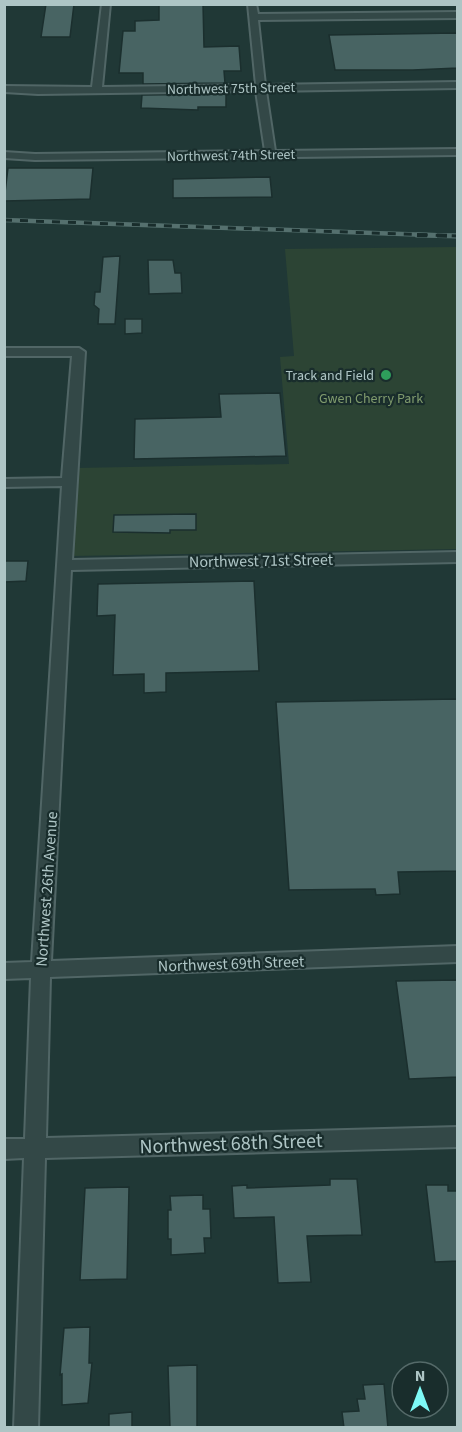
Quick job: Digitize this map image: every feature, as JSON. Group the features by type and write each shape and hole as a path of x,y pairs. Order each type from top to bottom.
{"street":[{"path":"97,86 106,4"},
{"path":"252,4 264,120 271,155"},
{"path":"254,17 458,15"},
{"name":"Northwest 75th Street","path":"4,89 439,81 458,77"},
{"name":"Northwest 75th Street","path":"4,81 97,86"},
{"name":"Northwest 75th Street","path":"439,81 458,85"},
{"name":"Northwest 74th Street","path":"4,155 35,158 458,152"},
{"name":"Northwest 26th Avenue","path":"4,352 79,352 69,482 41,970 26,1428"},
{"path":"4,483 69,482"},
{"name":"Northwest 71st Street","path":"65,564 458,557"},
{"name":"Northwest 69th Street","path":"4,971 458,954"},
{"name":"Northwest 68th Street","path":"4,1149 458,1137"}],"green space":[{"name":"Gwen Cherry Park","path":"457,247 457,549 71,556 77,468 289,464 280,357 294,356 285,249"}],"building":[{"path":"46,4 74,4 70,37 41,37"},
{"path":"159,4 203,4 204,47 239,46 241,71 224,71 225,83 143,84 143,73 119,73 123,31 135,31 135,21 159,20"},
{"path":"458,33 458,68 413,70 335,70 329,35"},
{"path":"226,94 226,107 198,107 198,110 141,108 142,95"},
{"path":"8,168 93,168 90,199 4,201"},
{"path":"270,177 272,197 173,198 173,179"},
{"path":"120,256 115,324 98,324 99,309 94,305 95,292 100,292 103,257"},
{"path":"148,260 173,260 175,273 181,273 182,293 149,294"},
{"path":"125,319 142,319 142,333 125,334"},
{"path":"280,393 286,456 134,459 135,419 221,417 219,394"},
{"path":"196,514 196,530 170,530 170,533 113,532 114,515"},
{"path":"4,561 28,561 26,581 4,582"},
{"path":"254,581 259,671 166,673 166,692 144,693 144,674 113,675 115,615 97,616 98,584"},
{"path":"458,699 458,871 398,872 400,894 376,895 375,889 289,890 276,702"},
{"path":"458,980 458,1077 409,1079 396,981"},
{"path":"330,1179 357,1179 362,1235 307,1236 311,1282 278,1283 274,1217 234,1218 232,1186 247,1185 247,1188 330,1185"},
{"path":"426,1185 448,1185 448,1191 458,1191 458,1261 435,1262"},
{"path":"129,1187 127,1279 80,1280 85,1188"},
{"path":"203,1195 203,1209 210,1209 211,1238 204,1238 205,1253 171,1255 171,1239 168,1239 170,1196"},
{"path":"90,1327 89,1363 92,1363 88,1403 62,1405 62,1374 60,1375 64,1328"},
{"path":"197,1365 197,1428 170,1428 168,1366"},
{"path":"384,1384 388,1428 344,1428 342,1412 359,1411 357,1399 365,1399 363,1385"},
{"path":"132,1412 132,1428 109,1428 109,1414"}],"railway":[{"path":"4,220 458,236 417,235"}],"place":[{"name":"Track and Field","path":"386,375"}]}
